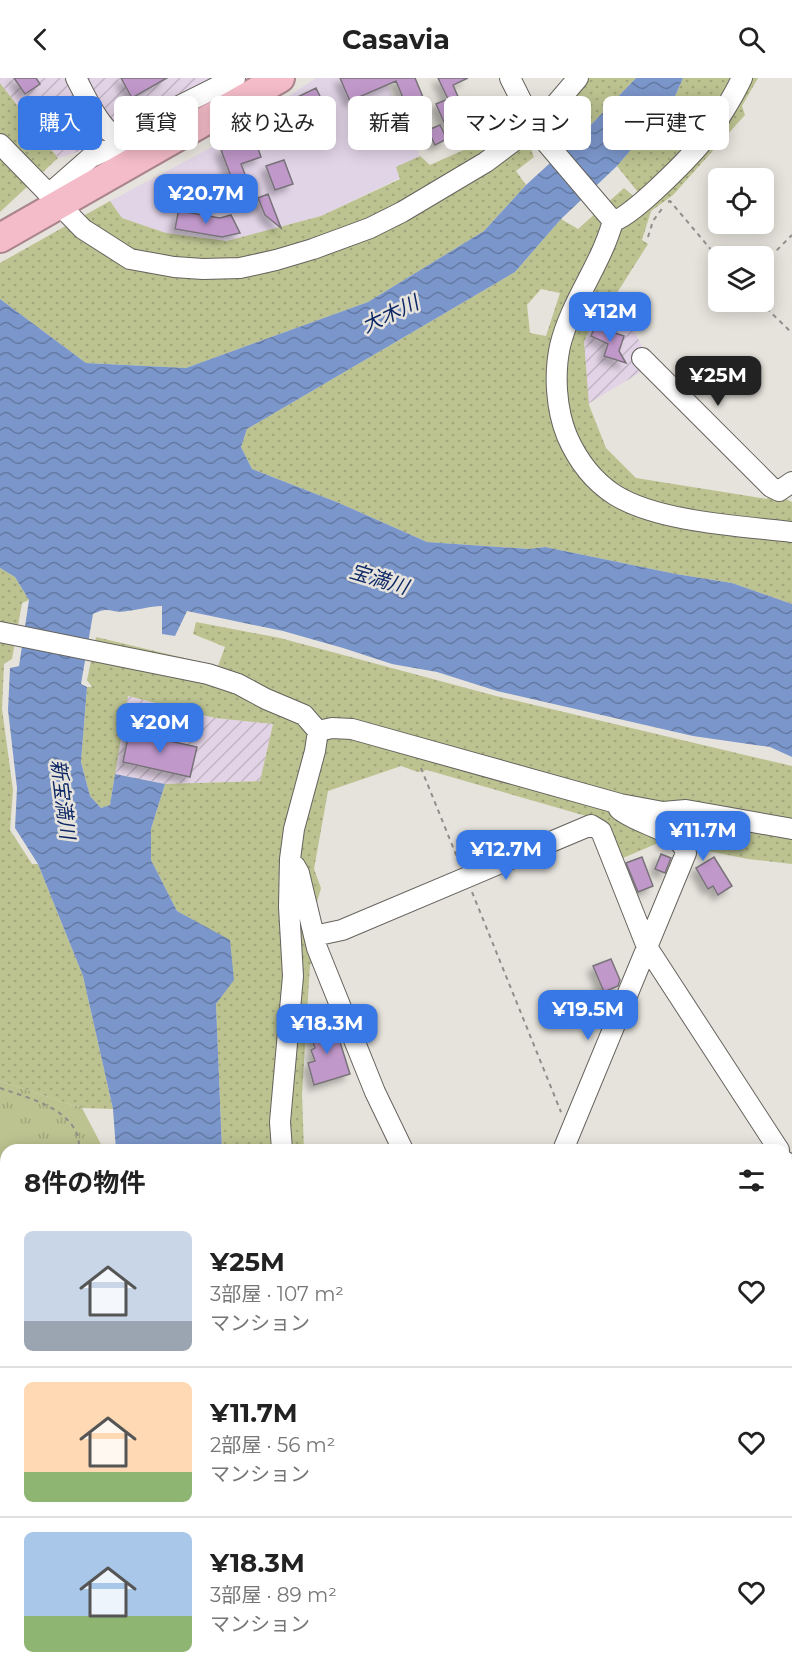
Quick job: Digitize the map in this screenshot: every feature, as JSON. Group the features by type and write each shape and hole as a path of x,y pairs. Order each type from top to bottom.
{"highway":[{"path":"0,238 53,203 280,78"}],"street":[{"path":"76,78 104,128 114,135"},
{"path":"198,96 235,78"},
{"path":"510,78 519,96"},
{"path":"563,96 578,78"},
{"path":"553,150 613,220 620,220 703,141 742,78"},
{"path":"0,144 53,203 82,229 130,259 174,267 203,269 240,268 276,260 370,228 508,150"},
{"path":"53,203 91,157 114,147"},
{"path":"613,220 607,242 569,316 560,348 557,388 561,422 573,451 591,476 615,495 639,506 668,516 792,532"},
{"path":"642,358 771,487 779,491 792,482"},
{"path":"9,635 208,674 238,684 304,715 318,731 315,751 294,829 290,859 289,907 293,976 280,1122 282,1144"},
{"path":"318,731 332,728 352,729 620,804 663,812 686,810 792,829"},
{"path":"566,1142 686,853 684,846 675,837 628,817 619,808 620,804"},
{"path":"314,936 342,930 591,825 596,826 601,831 647,946 775,1144"},
{"path":"290,859 299,873 314,936 375,1092 400,1144"}],"path":[{"path":"648,237 653,221 670,201 708,246"},
{"path":"774,253 792,235"},
{"path":"770,312 792,333"},
{"path":"421,768 466,878 566,1142"},
{"path":"0,1088 40,1102 59,1113 77,1132 78,1144"}],"shaded area":[{"path":"0,78 224,78 192,96 114,96 114,140 102,144 102,96 18,96 18,106 0,83"},
{"path":"316,78 384,78 392,96 348,96 348,150 417,150 420,156 396,167 400,178 321,216 227,241 166,233 122,218 110,201 210,148 210,150 336,150 336,96 289,96"},
{"path":"52,150 83,150 58,158"},
{"path":"615,296 646,353 644,370 588,404 584,342 602,298"},
{"path":"127,696 215,718 273,724 260,781 165,784 115,774"}],"green space":[{"path":"586,78 636,78 619,96 603,96 603,112 591,125 591,96 573,96"},
{"path":"683,78 738,78 727,96 675,96"},
{"path":"750,78 758,78 742,106 745,115 729,133 729,103"},
{"path":"0,83 18,106 18,150 52,150 58,158 0,212"},
{"path":"464,150 531,150 534,157 516,171 526,185 484,231 368,302 186,368 86,363 0,299 0,263 110,201 122,218 166,233 227,241 321,216 400,179 396,167 420,156 430,165"},
{"path":"631,150 691,150 641,196 617,166"},
{"path":"690,150 714,150 673,195 651,211 642,240 648,244 615,296 602,298 584,342 589,405 606,448 636,478 767,499 770,491 792,502 792,604 732,583 545,547 529,549 427,542 339,503 252,469 241,447 247,429 515,272 561,219 578,229 624,188 644,205","holes":["541,289 560,293 546,336 530,333 527,305"]},
{"path":"0,568 15,577 29,600 22,603 12,659 4,664 2,709 13,790 10,830 32,864 38,864 83,976 113,1109 82,1108 0,1081"},
{"path":"196,622 280,638 496,696 792,766 792,864 748,859 698,849 691,840 667,833 658,843 623,858 607,822 427,770 418,772 401,766 328,791 314,869 321,888 309,931 316,958 310,965 302,1094 304,1144 222,1144 216,1004 233,980 230,941 177,911 151,860 151,829 165,784 260,781 273,724 215,718 128,696 110,805 101,808 90,796 81,762 87,687 92,687 87,680 96,637 218,666 225,647 193,634"},
{"path":"0,1081 82,1108 101,1144 0,1144"},
{"path":"0,1112 40,1144 0,1144"}],"water":[{"path":"636,78 683,78 675,96 619,96"},
{"path":"603,112 603,150 631,150 561,219 515,272 247,429 241,447 252,469 339,503 427,542 529,549 545,547 732,583 792,604 792,757 770,747 693,736 497,691 437,672 392,664 283,631 187,611 175,636 162,634 162,606 122,612 103,610 93,614 81,684 87,687 81,762 90,796 101,808 110,805 115,774 165,784 151,829 151,860 177,911 230,940 234,980 216,1004 222,1144 116,1144 113,1109 83,976 38,864 15,828 17,788 8,710 10,668 19,666 29,600 15,577 0,568 0,299 86,363 186,368 368,302 484,231 526,185 564,150 591,150 591,125"}],"building":[{"path":"14,78 36,78 40,84 25,94"},
{"path":"121,78 167,78 136,96 131,96"},
{"path":"340,78 415,78 422,96 402,96 396,81 362,96 348,96"},
{"path":"438,78 468,78 453,85 458,96 447,96"},
{"path":"316,88 320,96 300,96"},
{"path":"444,101 444,122 436,104"},
{"path":"440,125 444,133 444,140 435,145 432,139 432,128"},
{"path":"221,150 259,150 261,157 241,164 248,182 235,187"},
{"path":"284,160 293,184 275,190 266,166"},
{"path":"268,194 281,228 265,215 258,198"},
{"path":"180,211 220,218 231,215 240,233 222,237 175,229"},
{"path":"595,326 624,336 619,351 626,363 604,356 608,344 591,336"},
{"path":"129,732 197,747 190,777 123,762"},
{"path":"661,854 671,858 665,873 655,869"},
{"path":"642,857 653,886 638,892 626,863"},
{"path":"714,857 732,886 718,895 713,886 708,889 696,868"},
{"path":"611,959 620,980 618,986 604,992 593,966"},
{"path":"334,1023 350,1074 314,1085 308,1063 315,1061 311,1050 315,1048 309,1031"}],"water label":[{"name":"大木川","path":"390,314"},
{"name":"宝満川","path":"379,579"},
{"name":"新宝満川","path":"63,799"}]}
